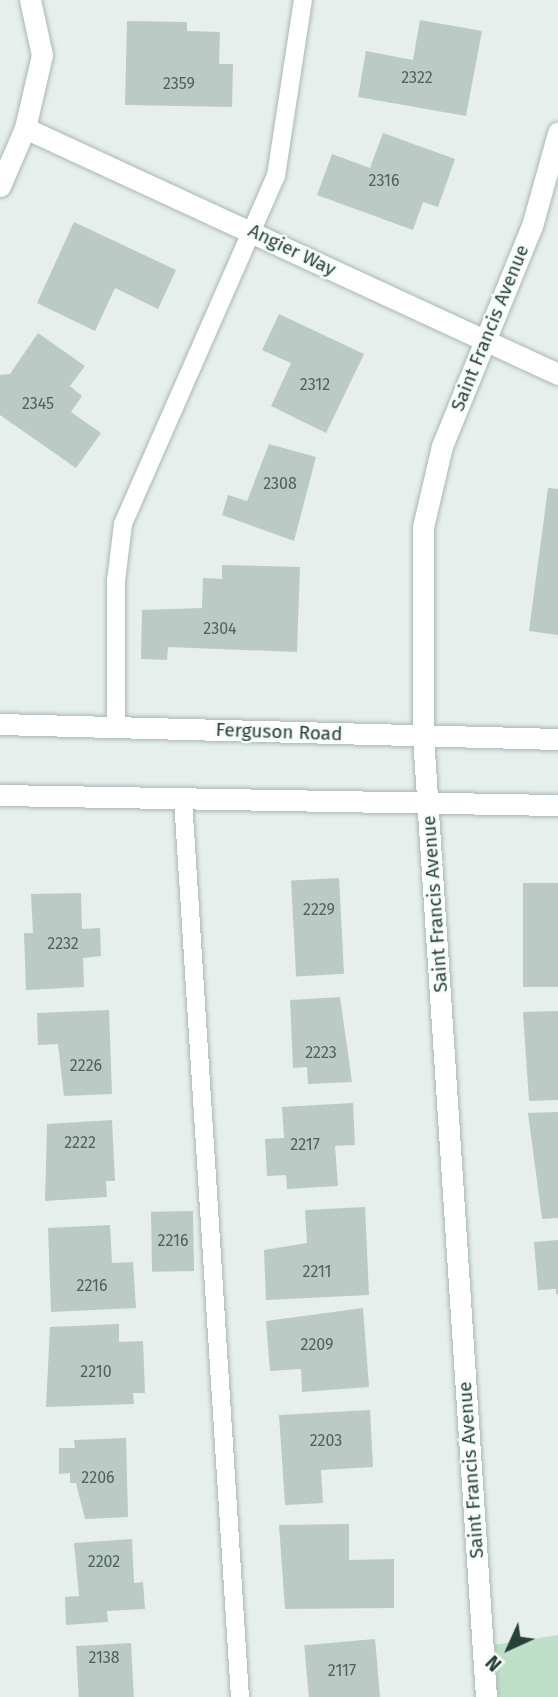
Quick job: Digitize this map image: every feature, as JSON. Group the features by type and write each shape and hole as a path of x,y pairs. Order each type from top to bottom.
{"street":[{"path":"0,186 25,128 42,55 30,0"},
{"name":"Angier Way","path":"25,128 257,233 484,343 558,374"},
{"name":"Saint Francis Avenue","path":"486,1697 423,736 423,527 442,446 532,226 558,133"},
{"name":"Ferguson Road","path":"0,724 558,739"},
{"path":"0,795 558,805"}],"lane":[{"path":"116,727 116,581 123,524 257,233 276,176 303,0"},
{"path":"183,799 240,1697"}],"green space":[{"path":"558,1635 558,1697 498,1697 494,1645"}],"building":[{"path":"420,20 482,31 466,116 358,97 366,51 413,60"},
{"path":"127,21 187,22 187,31 220,32 219,64 233,64 232,107 125,105"},
{"path":"383,133 455,159 438,207 423,202 413,230 317,195 332,154 370,168"},
{"path":"74,222 176,270 158,309 115,288 95,331 37,303"},
{"path":"279,314 364,354 326,433 271,406 291,363 262,350"},
{"path":"38,333 85,366 70,386 82,396 71,412 101,433 76,468 0,415 0,375 10,374"},
{"path":"269,444 316,457 294,541 222,515 228,495 247,501"},
{"path":"548,488 558,489 558,635 529,631"},
{"path":"222,565 300,567 297,652 168,647 167,660 141,659 142,610 202,608 203,578 222,579"},
{"path":"339,878 344,974 296,976 291,881"},
{"path":"523,883 558,883 558,987 523,987"},
{"path":"81,893 82,929 100,928 101,956 83,958 84,987 26,990 24,933 33,933 31,894"},
{"path":"340,997 352,1082 308,1084 307,1067 293,1068 290,1000"},
{"path":"109,1010 112,1094 64,1096 58,1044 38,1045 37,1013"},
{"path":"558,1011 558,1100 529,1101 523,1012"},
{"path":"353,1103 355,1145 335,1146 338,1186 287,1189 286,1175 267,1176 265,1139 284,1138 282,1107"},
{"path":"558,1112 558,1218 542,1219 528,1113"},
{"path":"112,1120 115,1181 106,1181 107,1197 45,1201 47,1124"},
{"path":"365,1207 369,1295 266,1300 264,1250 307,1243 305,1210"},
{"path":"193,1211 194,1271 152,1272 151,1212"},
{"path":"110,1225 112,1263 133,1262 136,1308 51,1312 48,1228"},
{"path":"558,1240 556,1294 556,1289 538,1290 534,1242"},
{"path":"363,1308 369,1387 302,1392 301,1369 270,1371 266,1321"},
{"path":"119,1324 119,1342 143,1341 145,1393 133,1393 134,1404 46,1407 50,1327"},
{"path":"370,1410 373,1467 321,1470 323,1503 285,1505 279,1415"},
{"path":"126,1438 128,1517 85,1519 76,1483 70,1483 70,1473 59,1474 59,1448 75,1448 74,1440"},
{"path":"349,1524 349,1560 394,1559 394,1608 285,1609 279,1525"},
{"path":"132,1539 134,1583 143,1582 145,1609 107,1611 108,1622 66,1625 65,1597 79,1596 74,1543"},
{"path":"375,1639 380,1697 309,1697 304,1645"},
{"path":"131,1643 134,1697 79,1697 76,1646"}]}
